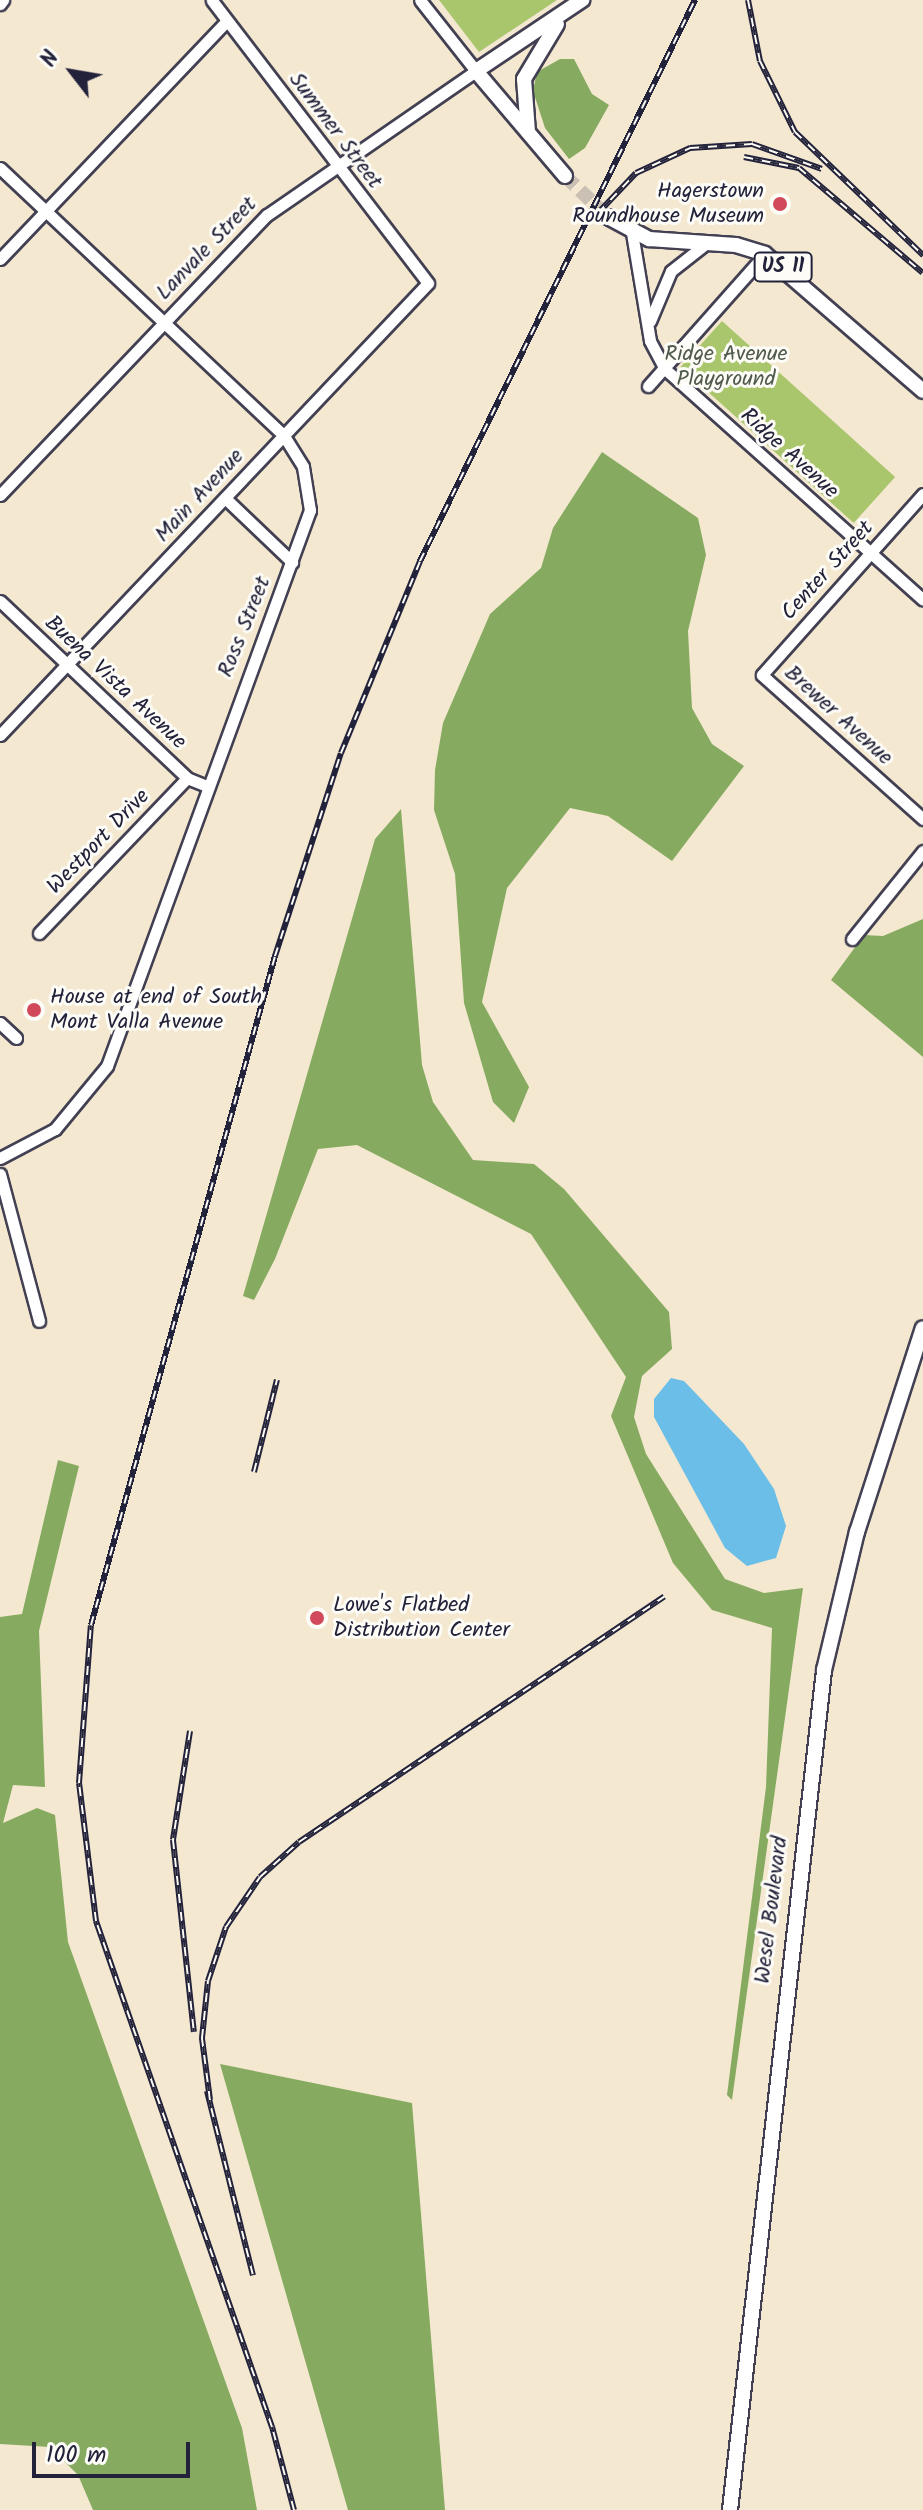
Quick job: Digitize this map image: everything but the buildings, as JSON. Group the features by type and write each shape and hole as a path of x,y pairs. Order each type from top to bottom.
{"main road":[{"path":"565,176 531,140 476,71 580,2"},
{"path":"531,140 522,95 529,62 580,2"},
{"name":"US 11","path":"608,217 632,233 708,242 765,254 923,391"},
{"name":"Wesel Boulevard","path":"730,2510 824,1670 857,1532 923,1328"}],"street":[{"name":"Summer Street","path":"212,0 335,166 428,283"},
{"path":"420,0 476,71"},
{"path":"0,259 227,21"},
{"name":"Lanvale Street","path":"0,495 267,215 476,71"},
{"name":"Ross Street","path":"0,168 284,436 303,467 309,496 292,562 95,1088 55,1129 0,1158"},
{"name":"Ridge Avenue","path":"632,233 649,326 665,369 923,600"},
{"path":"649,326 671,271 708,242"},
{"path":"648,386 765,254"},
{"name":"Main Avenue","path":"0,735 428,283"},
{"name":"Center Street","path":"762,675 923,494"},
{"path":"225,498 292,562"},
{"name":"Buena Vista Avenue","path":"0,601 187,778 207,786"},
{"name":"Brewer Avenue","path":"762,675 923,819"},
{"name":"Westport Drive","path":"39,933 187,778"},
{"path":"852,939 923,851"},
{"path":"0,1023 16,1038"},
{"path":"0,1174 39,1321"}],"green space":[{"path":"439,0 557,0 479,52"},
{"path":"560,59 574,59 592,94 609,105 585,148 569,159 545,128 533,91 537,72"},
{"name":"Ridge Avenue Playground","path":"722,321 895,477 854,523 681,367"},
{"path":"602,452 698,518 706,555 688,631 692,708 712,744 744,766 672,861 608,816 570,808 507,888 482,1002 529,1087 514,1123 493,1102 464,1003 455,874 434,810 435,770 443,723 490,614 541,568 553,528"},
{"path":"401,809 422,1065 433,1102 473,1160 534,1164 564,1189 669,1312 672,1349 642,1376 634,1417 646,1454 725,1579 764,1593 803,1588 732,2100 727,2095 766,1787 772,1628 712,1610 673,1563 611,1416 626,1377 531,1234 357,1145 318,1149 275,1259 254,1300 243,1296 375,839"},
{"path":"923,919 923,1057 831,980 864,935 883,936"},
{"path":"58,1460 79,1466 39,1631 45,1787 13,1785 3,1823 37,1808 55,1815 68,1942 242,2428 257,2510 93,2510 78,2475 50,2447 0,2444 0,1617 22,1614"},
{"path":"220,2064 412,2103 445,2510 348,2510"}],"water":[{"path":"671,1378 684,1381 744,1444 774,1489 786,1526 776,1558 747,1566 725,1548 654,1417 654,1399"}],"tunnel":[{"path":"565,176 608,217"}],"railway":[{"path":"294,2510 272,2427 96,1921 79,1783 91,1625 275,956 341,753 420,561 695,0"},
{"path":"748,0 760,61 795,132 923,255"},
{"path":"598,213 636,173 690,148 752,144 822,169"},
{"path":"744,157 799,168 923,273"},
{"path":"254,1472 277,1380"},
{"path":"210,2100 202,2038 208,1981 226,1927 260,1877 299,1842 664,1597"},
{"path":"190,1731 173,1840 194,2032"},
{"path":"207,2091 253,2275"}],"place":[{"name":"Hagerstown Roundhouse Museum","path":"780,204"},
{"name":"House at end of South Mont Valla Avenue","path":"34,1010"},
{"name":"Lowe's Flatbed Distribution Center","path":"317,1618"}]}
